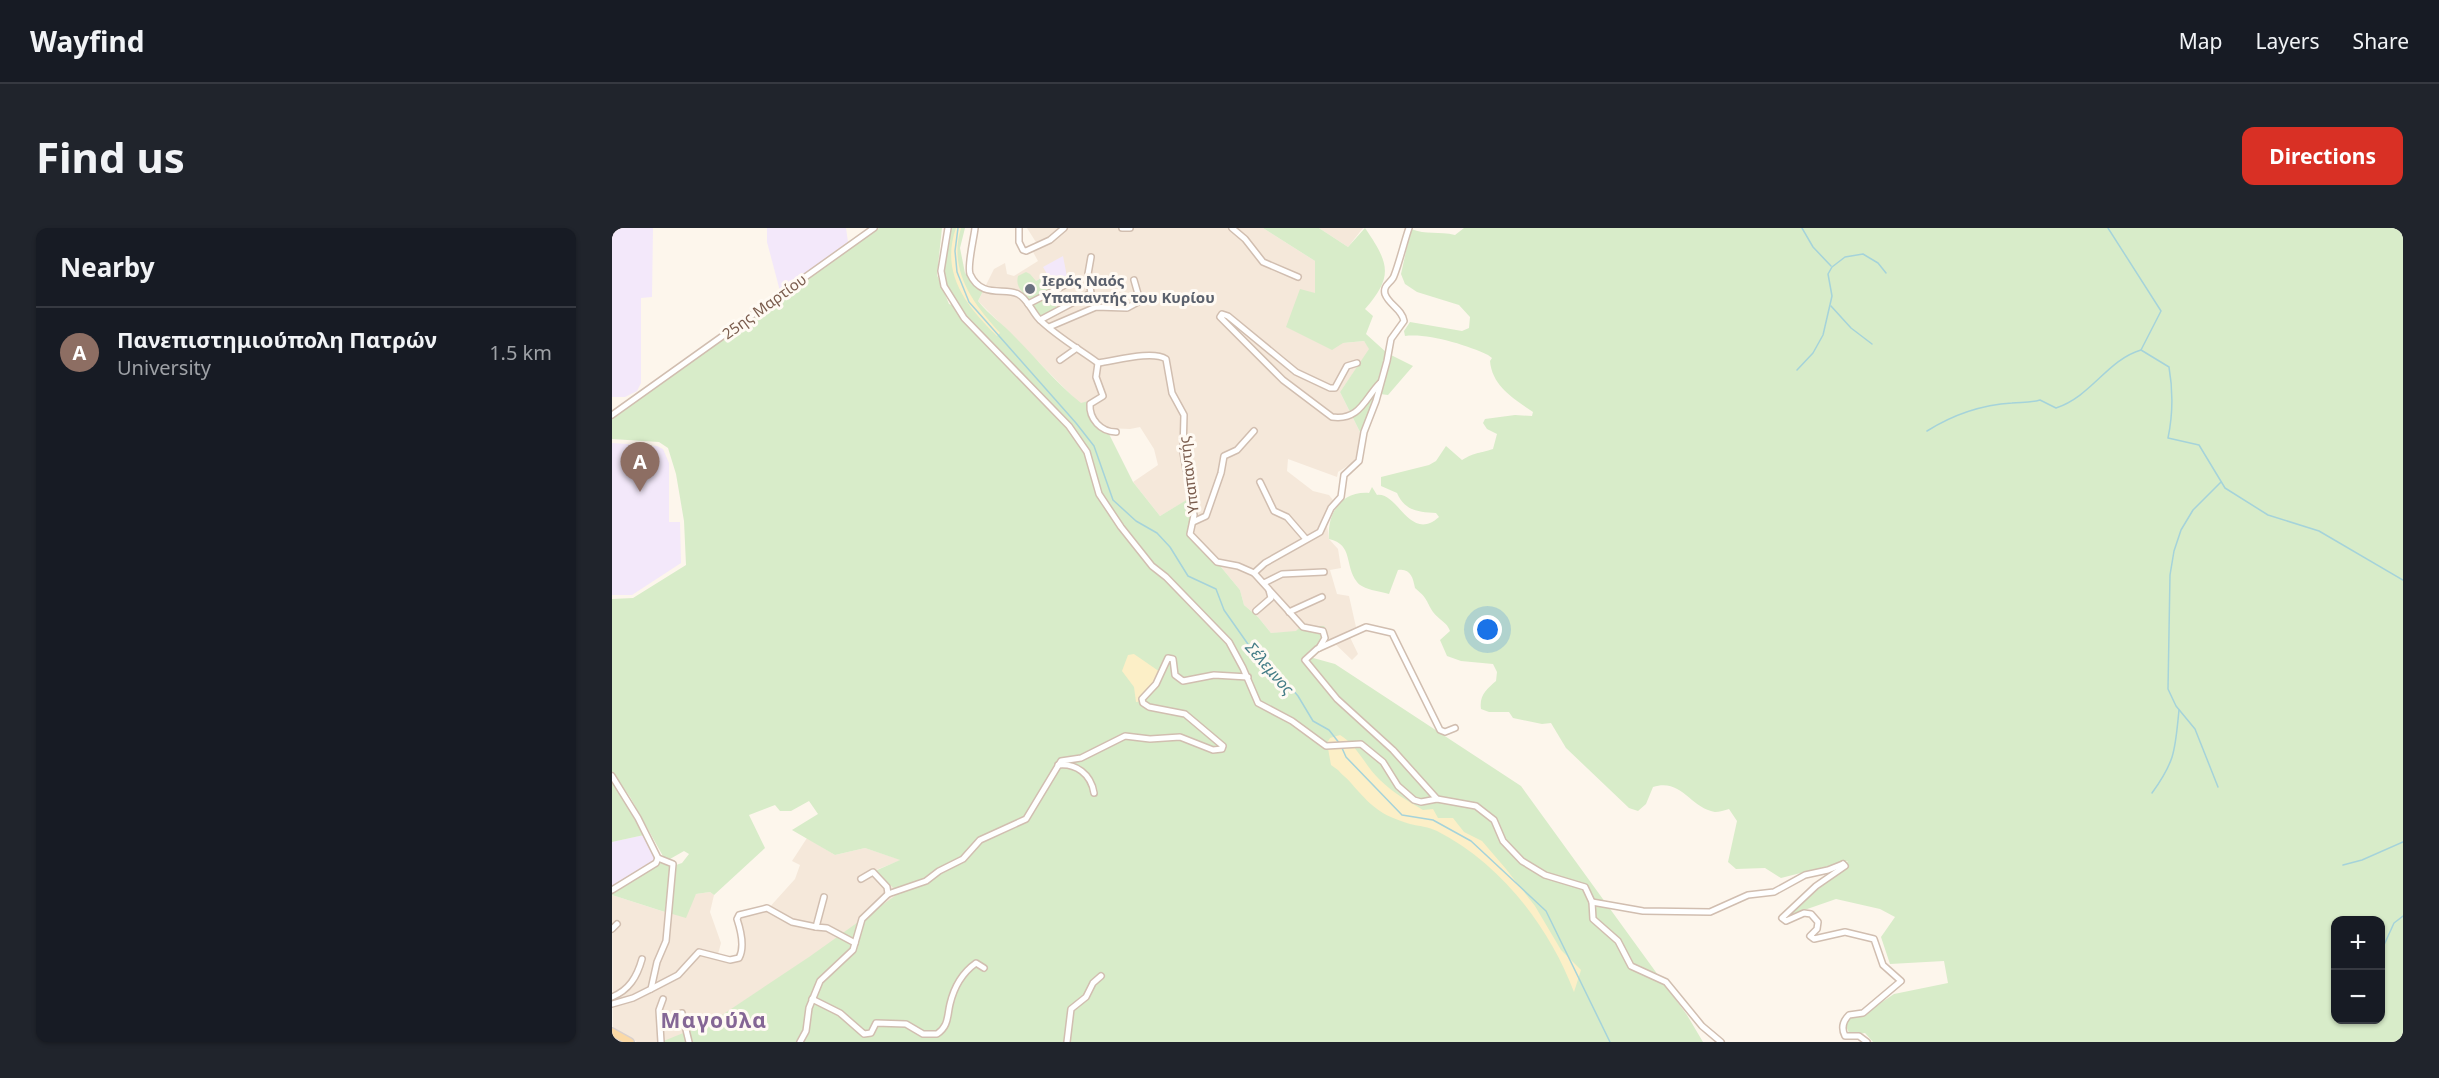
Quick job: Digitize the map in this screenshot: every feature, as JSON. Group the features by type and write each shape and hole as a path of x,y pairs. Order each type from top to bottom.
{"main road":[{"path":"612,1032 630,1042"}],"street":[{"name":"25ης Μαρτίου","path":"612,415 874,228"},
{"path":"948,228 941,272 944,286 964,318 1069,426 1087,452 1099,494 1121,527 1152,566 1222,634 1237,655 1256,699 1262,706 1293,721 1326,746 1360,744 1383,762 1398,786 1414,800 1421,802 1437,799 1476,806 1494,820 1503,842 1515,855 1545,875 1585,887 1592,902 1593,919 1618,941 1631,966 1666,982 1702,1026 1721,1042"},
{"path":"975,228 969,268 972,277 991,291 1018,294 1040,320 1098,363 1096,376 1103,396 1090,404 1089,409 1098,424 1109,432 1116,432"},
{"path":"1019,228 1021,248 1028,252 1050,240 1064,228"},
{"path":"1122,228 1130,228"},
{"path":"1232,228 1245,239 1263,262 1298,277"},
{"path":"1254,573 1264,563 1317,535 1331,508 1341,497 1344,475 1359,460 1364,432 1389,357 1391,339 1404,320 1385,290 1387,283 1394,277 1409,228"},
{"path":"1040,320 1091,293 1088,274 1091,257"},
{"path":"1049,327 1096,307 1127,308 1140,301 1134,280"},
{"path":"1028,304 1069,283"},
{"path":"1357,363 1347,366 1335,388 1330,388 1299,374 1228,316 1221,315 1221,320 1239,334 1283,380 1332,417 1342,417 1361,409 1381,381"},
{"path":"1060,360 1077,348"},
{"name":"Υπαπαντής","path":"1098,363 1160,356 1167,361 1172,393 1184,413 1183,452 1194,515 1190,534 1214,560 1221,564 1245,568 1254,573 1304,628 1324,633 1324,640 1317,649"},
{"path":"1193,522 1207,514 1224,456 1237,450 1254,431"},
{"path":"1260,482 1274,512 1287,517 1306,539"},
{"path":"1256,611 1271,597 1266,584 1282,574 1324,572"},
{"path":"1289,612 1322,597"},
{"path":"1437,799 1393,750 1337,699 1306,663 1306,658 1317,649 1366,627 1393,634 1440,730 1443,732 1455,728"},
{"path":"800,1042 806,1031 812,999 820,981 847,957 855,943 862,919 888,894 926,881 939,870 963,859 980,840 1026,819 1058,765 1064,760 1081,758 1125,736 1150,739 1184,738 1208,748 1221,750 1222,746 1185,714 1145,705 1142,699 1156,684 1166,660 1170,657 1173,659 1175,675 1179,680 1214,675 1248,676"},
{"path":"1058,765 1069,765 1081,770 1089,780 1094,793"},
{"path":"612,776 630,802 658,858 673,864 666,941 657,962 651,989"},
{"path":"612,890 656,863 658,858"},
{"path":"1592,902 1643,911 1710,912 1748,895 1774,892 1805,875 1845,864 1816,886 1782,918 1786,921 1804,913 1811,914 1818,922 1817,929 1810,936 1814,939 1845,932 1874,939 1883,965 1901,981 1863,1014 1849,1015 1844,1022 1842,1029 1845,1036 1859,1036 1866,1042"},
{"path":"861,879 873,872 887,887 888,894"},
{"path":"816,927 824,897"},
{"path":"612,1004 633,998 678,975 699,952 730,960 739,958 742,952 737,919 739,915 767,908 792,922 827,928 855,943"},
{"path":"612,928 617,924"},
{"path":"612,997 628,988 642,959"},
{"path":"812,999 840,1013 864,1034 871,1033 876,1023 906,1024 923,1034 938,1034 948,1022 955,987 962,976 976,963 984,968"},
{"path":"1067,1042 1071,1009 1086,997 1093,983 1101,976"},
{"path":"661,1042 659,1010 663,999"},
{"path":"682,1013 689,1042"}],"shaded area":[{"path":"612,228 653,228 652,297 641,298 641,383 637,391 625,397 612,397"},
{"path":"767,228 846,228 848,242 780,291 767,242"},
{"path":"1027,228 1263,228 1315,261 1315,294 1343,343 1364,341 1370,349 1340,392 1360,432 1361,444 1354,462 1338,472 1337,477 1288,459 1287,471 1313,491 1329,495 1333,500 1322,523 1327,525 1329,539 1338,549 1341,568 1330,570 1337,594 1349,596 1356,627 1347,631 1358,654 1352,660 1330,639 1327,641 1327,631 1271,633 1244,605 1240,590 1221,567 1219,560 1194,535 1191,529 1192,497 1160,516 1133,482 1158,465 1154,449 1140,427 1106,428 1099,423 978,301 994,269 1005,263 1007,274 1014,276 1038,261 1033,252 1039,247"},
{"path":"1319,228 1363,228 1348,247"},
{"path":"1063,256 1068,282 1043,294 1036,281 1047,274 1043,267"},
{"path":"612,443 657,446 663,449 669,463 669,522 680,522 681,563 632,595 612,595"},
{"path":"644,835 655,857 654,862 612,887 612,842"},
{"path":"807,838 835,855 865,848 901,860 876,870 899,892 797,1042 637,1042 613,1030 612,895 671,914 696,894 710,892 714,895 710,912 721,943 717,958 741,959 745,950 739,918 767,910 795,879 800,865 792,861"}],"green space":[{"path":"879,228 942,228 937,275 949,304 961,308 947,285 944,271 951,228 965,228 960,248 965,273 983,291 978,301 1081,403 1092,400 1094,416 1106,428 1133,482 1160,516 1193,496 1196,518 1191,529 1193,533 1210,553 1225,562 1221,567 1240,590 1244,605 1271,633 1296,631 1304,623 1309,626 1324,626 1327,631 1327,641 1309,651 1306,656 1335,664 1521,786 1687,1015 1703,1042 661,1042 713,1021 899,893 875,871 900,860 865,848 835,855 792,830 818,814 809,801 791,811 780,811 775,805 749,815 765,848 714,895 710,892 696,894 686,918 669,913 676,865 682,863 689,854 684,851 670,859 664,858 630,797 612,772 612,599 633,598 686,565 684,521 676,474 668,448 659,442 612,439 612,417"},
{"path":"1263,228 1319,228 1348,247 1365,228 1379,251 1385,269 1384,278 1381,287 1365,309 1373,316 1366,334 1387,353 1413,366 1388,395 1380,394 1360,432 1340,392 1369,349 1364,341 1343,343 1332,350 1286,327 1300,289 1315,293 1315,261"},
{"path":"1464,228 2403,228 2403,1042 1873,1042 1865,1033 1850,1035 1846,1026 1850,1016 1870,1010 1894,994 1948,983 1944,961 1890,964 1881,937 1895,917 1880,909 1836,899 1790,915 1848,861 1781,878 1765,868 1736,869 1728,862 1737,821 1729,809 1715,812 1706,809 1679,790 1663,785 1653,787 1646,804 1638,811 1629,808 1566,748 1551,723 1542,724 1513,718 1509,712 1489,712 1481,709 1482,696 1496,681 1497,672 1493,664 1461,661 1447,656 1440,640 1450,631 1449,628 1433,612 1415,588 1408,572 1398,570 1389,594 1363,587 1353,576 1348,556 1342,546 1329,539 1333,512 1344,500 1359,493 1369,493 1372,487 1377,495 1385,496 1412,521 1420,524 1429,523 1439,517 1436,513 1418,511 1408,507 1397,493 1381,486 1381,477 1429,465 1436,461 1446,446 1462,460 1493,449 1497,434 1487,429 1483,423 1485,419 1515,415 1532,416 1533,412 1499,385 1492,370 1490,361 1492,358 1488,355 1447,341 1425,336 1405,336 1404,331 1410,322 1462,331 1469,328 1470,317 1459,305 1417,292 1405,284 1401,274 1411,229 1455,235"},
{"path":"1026,272 1036,281 1045,276 1052,289 1028,300 1018,284 1018,276"},
{"path":"1051,294 1057,308 1040,317 1034,303"},
{"path":"612,781 644,835 612,842"},
{"path":"662,862 670,866 665,912 612,895 612,893"}],"sand":[{"path":"956,228 961,228 958,258 961,272 972,298 1000,333 997,336 975,313 959,288 951,260"},
{"path":"1134,654 1163,674 1154,692 1144,701 1136,702 1134,687 1122,671 1128,655"},
{"path":"1340,735 1351,744 1375,774 1400,796 1423,810 1433,809 1438,818 1453,818 1464,832 1482,841 1535,906 1561,950 1581,970 1574,992 1564,967 1536,920 1520,899 1481,860 1460,844 1437,831 1400,821 1377,809 1331,765 1327,743 1330,738"}],"waterway":[{"name":"Σέλεμνος","path":"958,228 955,251 957,272 969,302 1094,446 1113,500 1136,521 1157,533 1170,547 1188,576 1216,589 1224,610 1250,647 1274,668 1298,696 1313,721 1329,730 1340,744"},
{"path":"1802,228 1813,247 1831,266"},
{"path":"2108,228 2161,311 2141,350 2169,367 2172,402 2168,438 2199,445 2225,488 2268,515 2319,531 2403,580"},
{"path":"1797,370 1813,353 1823,335 1832,296 1828,274 1832,267 1845,257 1863,254 1878,263 1886,273"},
{"path":"1831,306 1851,328 1872,344"},
{"path":"1927,431 1957,415 2000,404 2040,400 2056,408 2080,395 2118,362 2141,350"},
{"path":"2218,787 2195,729 2176,706 2168,689 2170,575 2174,551 2181,530 2193,510 2221,482"},
{"path":"2152,793 2166,772 2173,754 2179,710"},
{"name":"Σέλεμνος","path":"1342,748 1346,757 1402,815 1433,820 1471,841 1546,911 1610,1042"},
{"path":"2343,865 2362,860 2403,842"},
{"path":"2385,943 2394,923 2403,916"}],"place":[{"name":"Ιερός Ναός Υπαπαντής του Κυρίου","path":"1030,289"},
{"name":"Πανεπιστημιούπολη Πατρών","path":"640,492"}],"district":[{"name":"Μαγούλα","path":"714,1020"}]}
